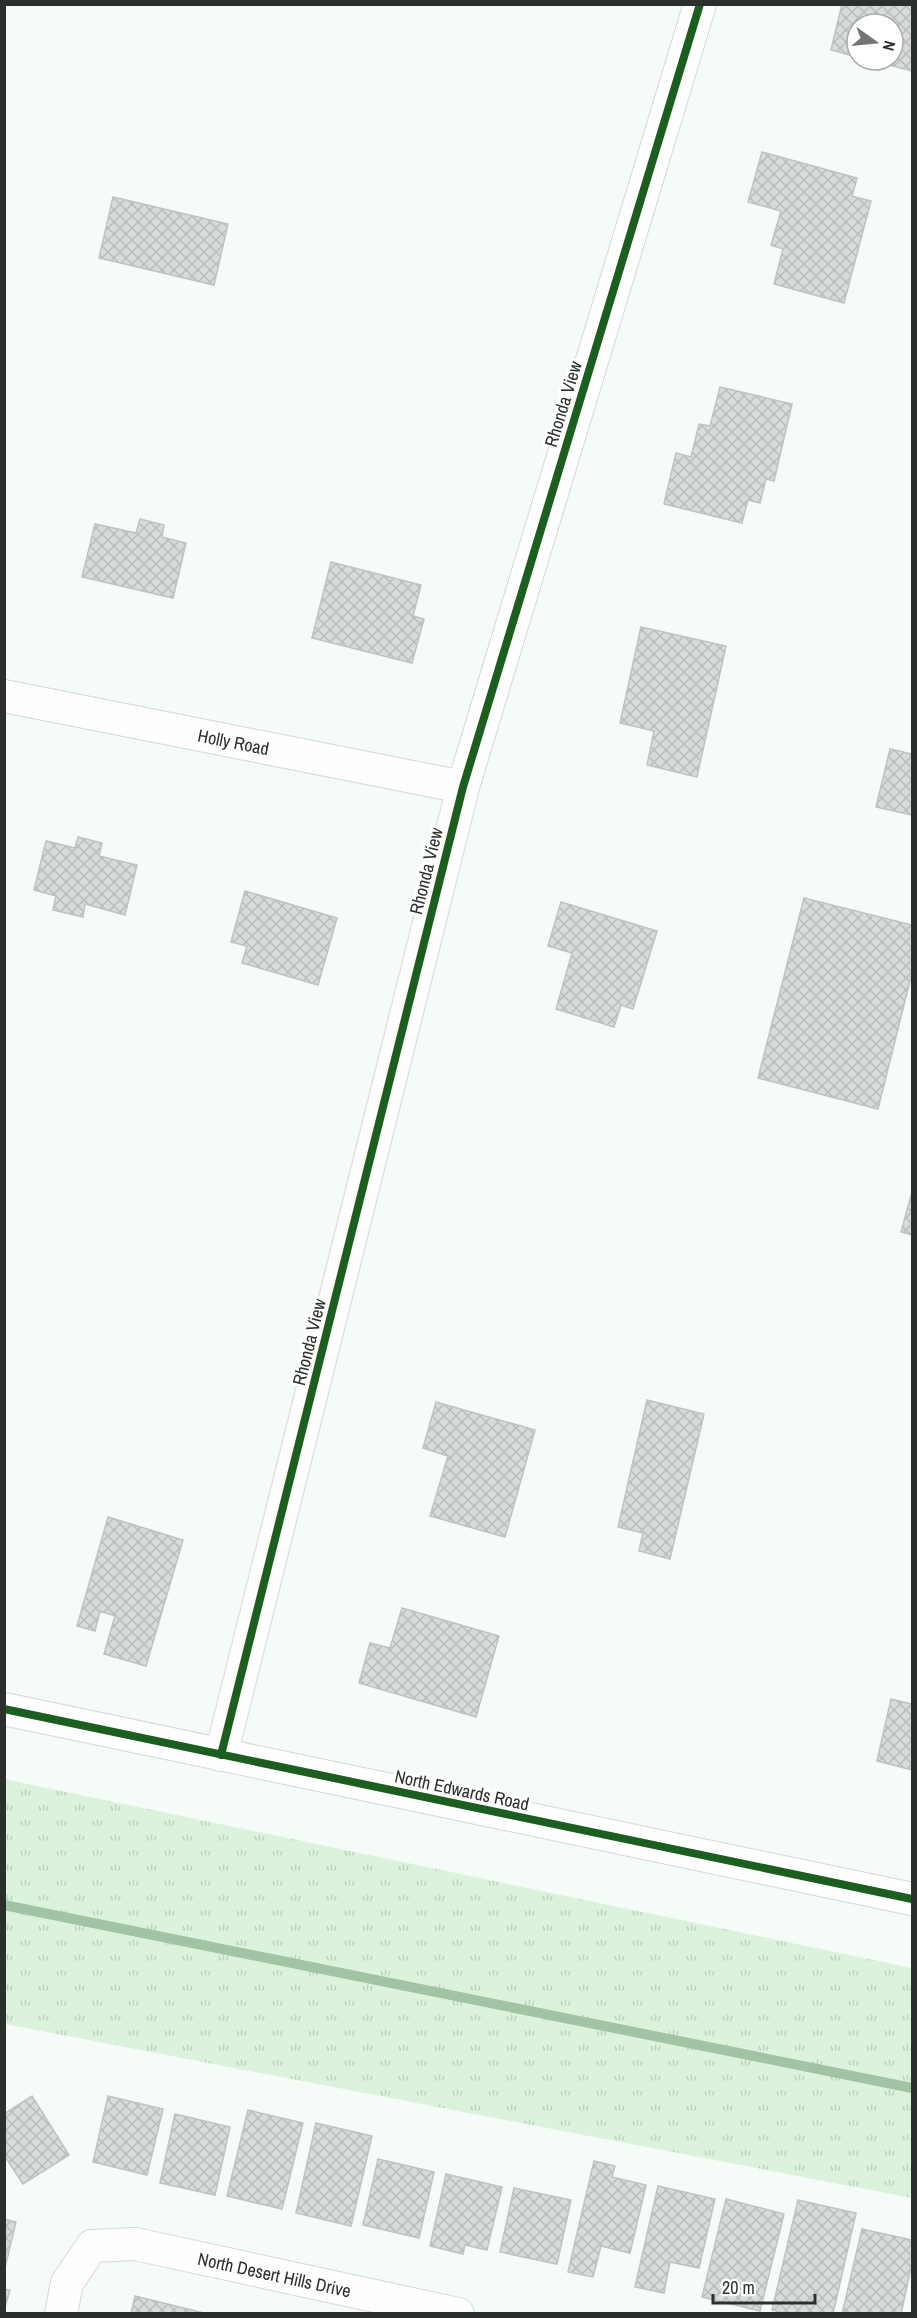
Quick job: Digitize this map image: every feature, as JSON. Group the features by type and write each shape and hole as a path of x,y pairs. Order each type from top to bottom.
{"street":[{"name":"Rhonda View","path":"222,1755 463,787 700,4"},
{"name":"Holly Road","path":"4,696 463,787"},
{"name":"North Edwards Road","path":"4,1710 912,1899"},
{"name":"North Desert Hills Drive","path":"61,2313 67,2283 92,2246 135,2244 458,2313"}],"green space":[{"path":"4,1779 912,1968 912,2198 5,2024"}],"building":[{"path":"842,4 912,4 912,71 905,69 905,12 845,12 845,54 831,50"},
{"path":"762,152 857,178 852,196 871,201 844,303 774,284 783,249 771,245 781,211 748,202"},
{"path":"113,197 228,224 214,285 99,258"},
{"path":"720,387 792,404 774,481 766,479 760,503 748,500 742,523 664,504 676,453 691,457 699,424 710,426"},
{"path":"140,519 164,525 162,537 186,543 173,598 82,577 95,524 136,533"},
{"path":"331,562 421,585 413,616 424,619 412,663 312,638"},
{"path":"641,627 726,646 697,777 647,765 654,731 620,723"},
{"path":"890,749 912,754 912,815 876,807"},
{"path":"78,837 102,843 99,856 137,865 125,915 85,904 83,917 53,910 56,896 34,890 46,841 75,848"},
{"path":"245,891 337,918 318,985 242,963 247,946 231,942"},
{"path":"804,898 912,925 912,973 878,1109 758,1078"},
{"path":"561,902 657,931 633,1009 621,1005 614,1027 556,1009 572,953 548,946"},
{"path":"912,1192 912,1235 901,1232"},
{"path":"647,1400 704,1414 670,1559 639,1551 643,1533 618,1527"},
{"path":"436,1402 535,1430 505,1537 430,1516 448,1456 423,1448"},
{"path":"108,1517 183,1540 146,1666 104,1654 115,1616 100,1611 95,1631 77,1626"},
{"path":"402,1608 499,1636 476,1717 359,1683 370,1643 390,1648"},
{"path":"891,1699 912,1704 912,1770 877,1761"},
{"path":"32,2096 69,2155 23,2184 4,2155 4,2114"},
{"path":"108,2096 163,2109 147,2175 93,2162"},
{"path":"248,2110 303,2123 282,2209 227,2196"},
{"path":"175,2114 230,2127 215,2195 160,2183"},
{"path":"316,2123 372,2136 351,2226 296,2213"},
{"path":"378,2159 434,2172 419,2238 363,2225"},
{"path":"594,2161 615,2166 612,2177 646,2185 630,2253 601,2246 593,2277 568,2272"},
{"path":"446,2174 502,2187 487,2250 465,2245 463,2254 430,2246"},
{"path":"658,2186 715,2199 699,2268 670,2262 664,2293 635,2287"},
{"path":"514,2188 571,2200 557,2264 500,2252"},
{"path":"726,2199 784,2214 760,2311 702,2297"},
{"path":"798,2200 856,2213 833,2314 788,2314 772,2310"},
{"path":"4,2219 16,2222 4,2272"},
{"path":"862,2229 912,2240 912,2263 901,2314 842,2314"},
{"path":"4,2289 10,2290 4,2311"},
{"path":"135,2296 208,2314 131,2314"}],"waterway":[{"path":"4,1905 912,2088"}],"cycle path":[{"path":"221,1755 463,787 700,4"},
{"path":"4,1709 912,1899"}]}
